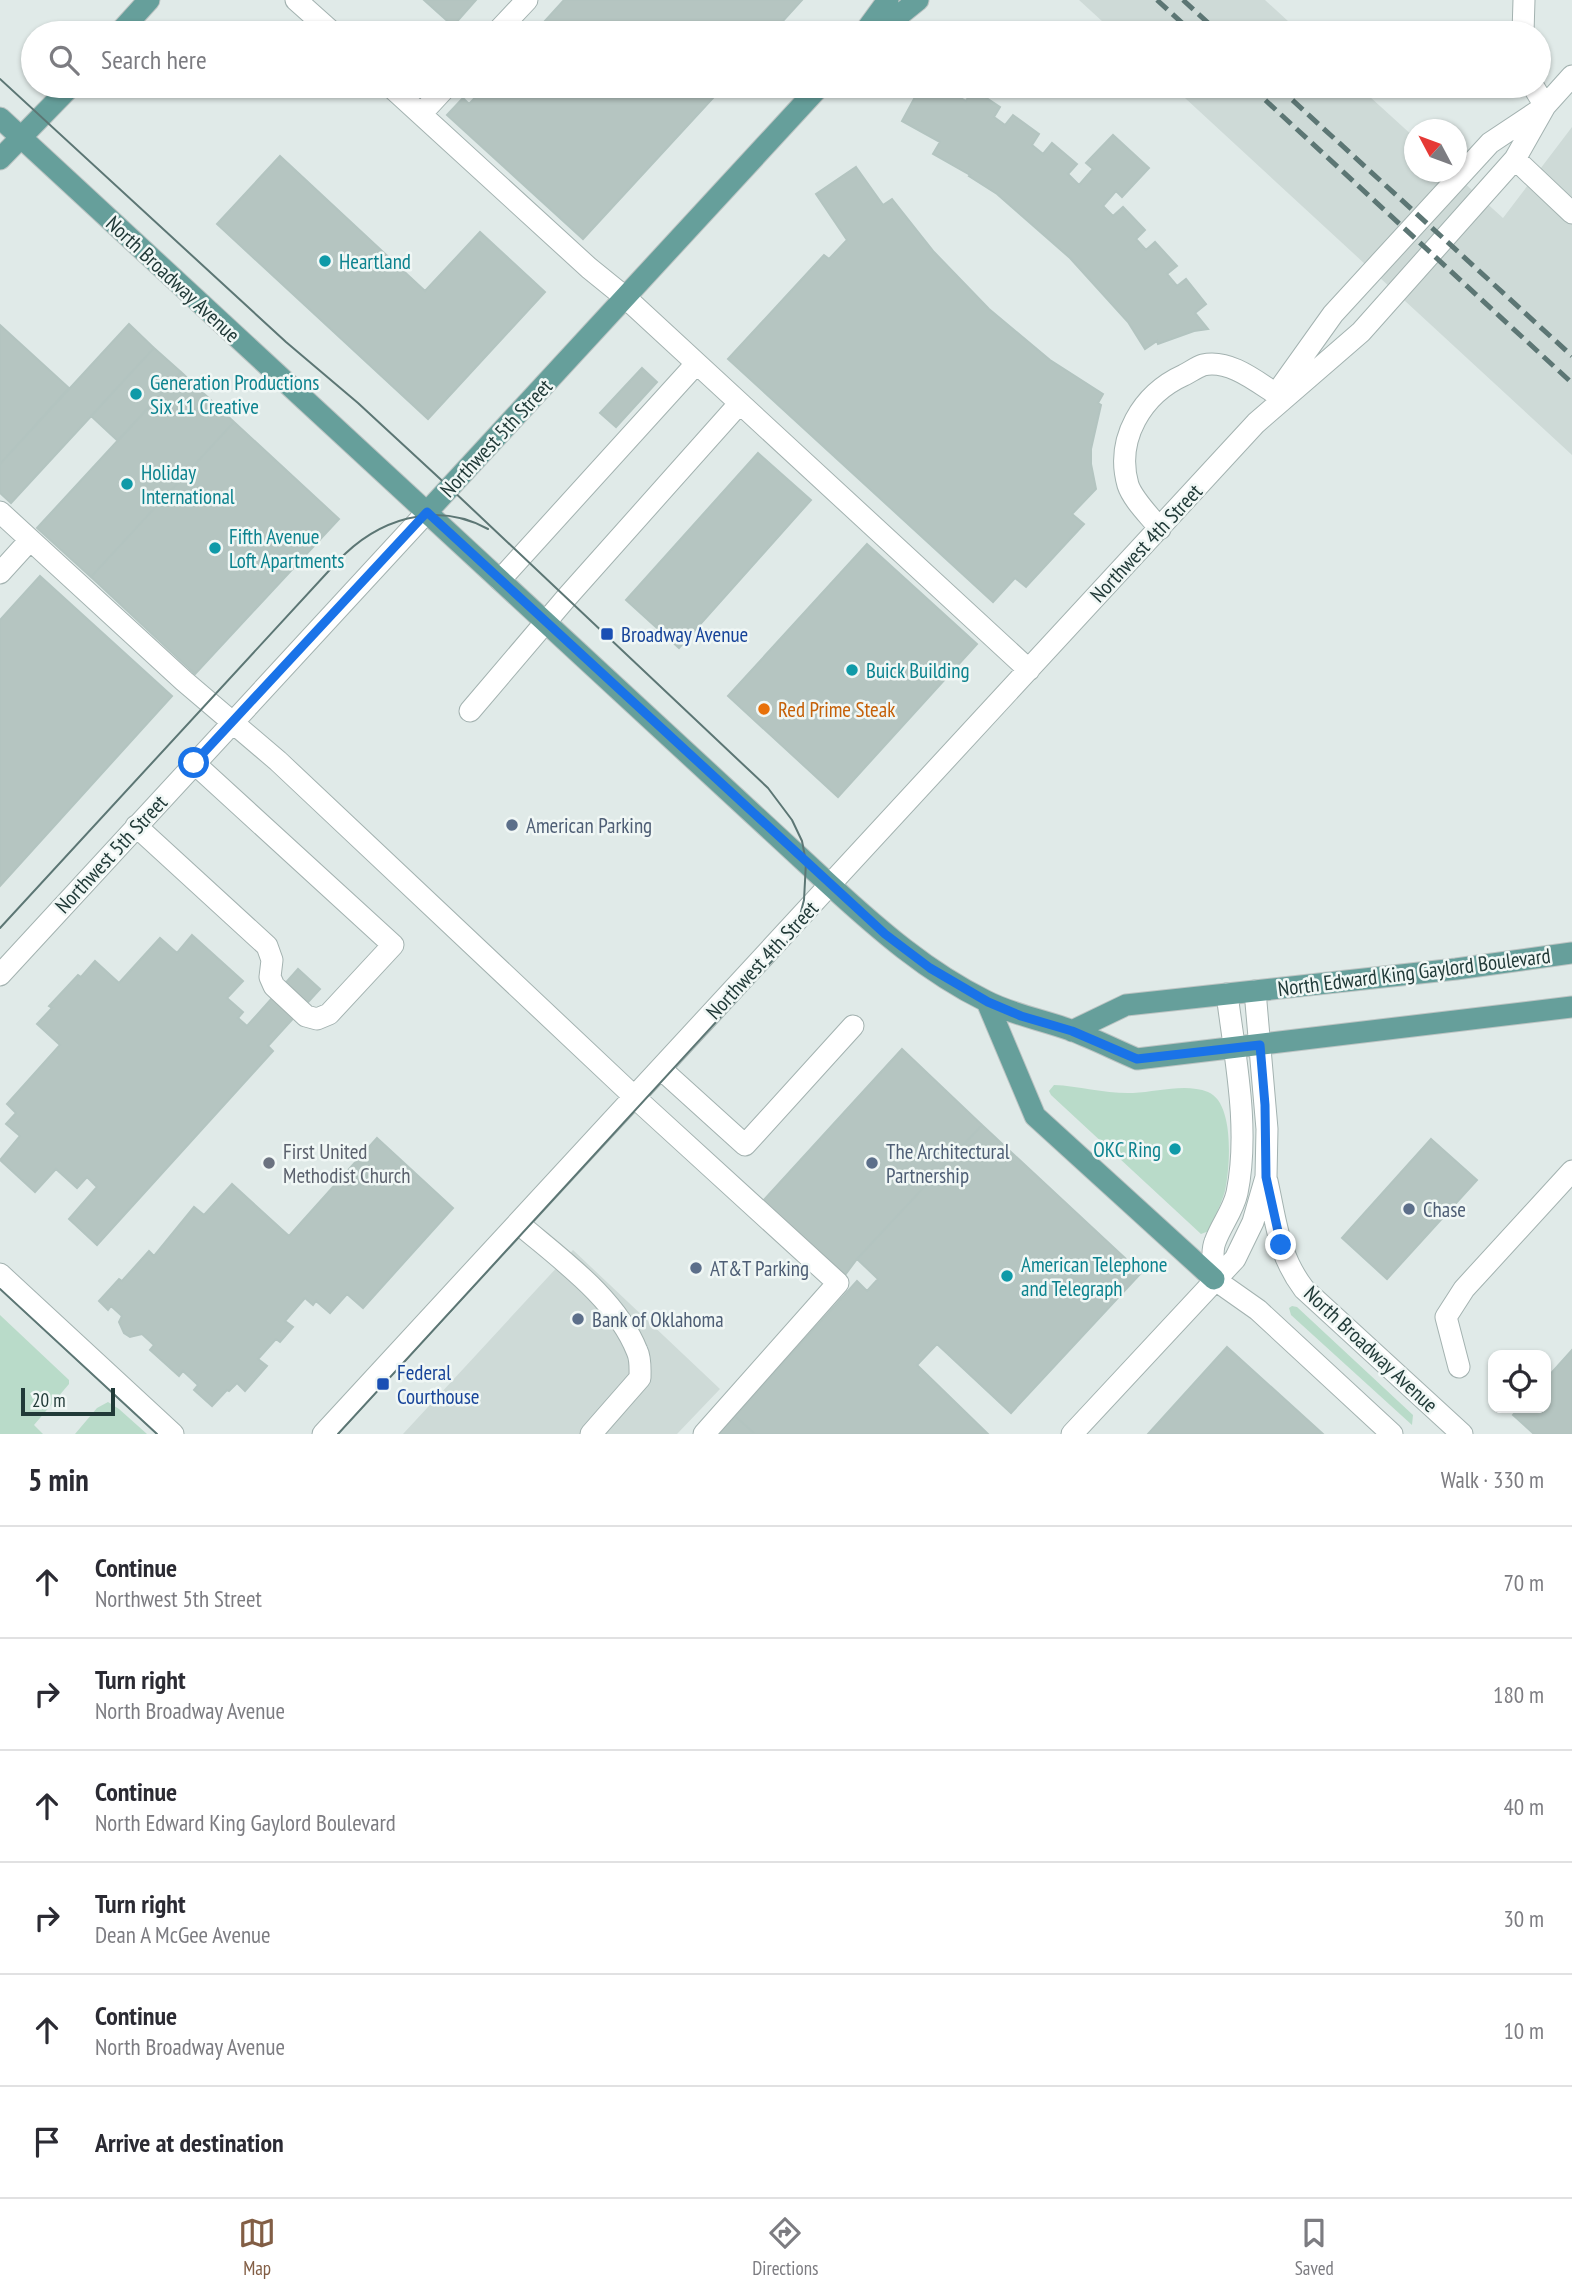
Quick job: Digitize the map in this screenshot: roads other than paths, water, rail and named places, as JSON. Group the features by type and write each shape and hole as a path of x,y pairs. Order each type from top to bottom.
{"main road":[{"path":"130,21 149,0"},
{"path":"873,21 888,0"},
{"path":"892,21 918,0"},
{"path":"0,159 59,98"},
{"name":"Northwest 5th Street","path":"427,512 809,98"},
{"name":"North Broadway Avenue","path":"0,118 885,934 956,985 988,1002 1021,1016 1072,1031"},
{"name":"North Edward King Gaylord Boulevard","path":"1255,991 1572,953"},
{"path":"1072,1031 1126,1005 1255,991"},
{"path":"988,1002 1035,1116 1214,1279"},
{"path":"1072,1031 1137,1059 1572,1007"}],"street":[{"path":"296,0 320,21"},
{"path":"507,21 527,0"},
{"path":"1523,21 1524,0"},
{"path":"1540,98 1545,106 1572,76"},
{"path":"403,98 589,268 626,298 1029,670"},
{"path":"421,114 436,98"},
{"name":"Northwest 4th Street","path":"323,1434 1256,423 1361,332 1515,159 1545,106"},
{"name":"Northwest 4th Street","path":"1256,423 1333,314 1490,143 1545,106"},
{"path":"1515,159 1572,213"},
{"path":"500,580 696,364"},
{"path":"1160,529 1129,488 1124,458 1130,429 1148,400 1175,379 1205,365 1236,368 1276,394"},
{"path":"470,711 739,404"},
{"path":"0,512 184,681 278,761 635,1097 838,1283 704,1434"},
{"name":"Northwest 5th Street","path":"0,975 427,512"},
{"path":"0,573 30,540"},
{"path":"136,826 267,946 272,960 270,977 274,986 306,1016 317,1019 329,1014 393,945 194,763"},
{"path":"1072,1434 1235,1259 1253,1222 1266,1177 1265,1105 1255,991"},
{"path":"1214,1279 1214,1244 1237,1194 1240,1159 1240,1114 1227,994"},
{"path":"661,1069 745,1145 853,1026"},
{"path":"1459,1367 1446,1317 1464,1289 1572,1171"},
{"name":"North Broadway Avenue","path":"1266,1177 1281,1245 1290,1270 1304,1289 1462,1434"},
{"path":"518,1223 593,1287 619,1320 638,1353 640,1378 591,1434"},
{"path":"0,1274 173,1434"},
{"path":"1214,1279 1258,1310 1392,1434"}],"tram line":[{"path":"0,79 286,342 358,403 768,788 792,820 802,841 806,862 804,900 799,919 784,948 338,1434"},
{"path":"0,928 353,547 388,525 427,515 468,520 488,529"},
{"path":"0,1289 157,1434"}],"railway":[{"path":"1157,0 1180,21"},
{"path":"1183,0 1206,21"},
{"path":"1263,98 1572,383"},
{"path":"1290,98 1572,356"}],"place":[{"name":"Heartland","path":"325,261"},
{"name":"Generation Productions Six 11 Creative","path":"136,394"},
{"name":"Holiday International","path":"127,484"},
{"name":"Fifth Avenue Loft Apartments","path":"215,548"},
{"name":"Broadway Avenue","path":"607,634"},
{"name":"Buick Building","path":"852,670"},
{"name":"Red Prime Steak","path":"764,709"},
{"name":"American Parking","path":"512,825"},
{"name":"OKC Ring","path":"1175,1149"},
{"name":"First United Methodist Church","path":"269,1163"},
{"name":"The Architectural Partnership","path":"872,1163"},
{"name":"Chase","path":"1409,1209"},
{"name":"AT&T Parking","path":"696,1268"},
{"name":"American Telephone and Telegraph","path":"1007,1276"},
{"name":"Bank of Oklahoma","path":"578,1319"},
{"name":"Federal Courthouse","path":"383,1384"}]}
